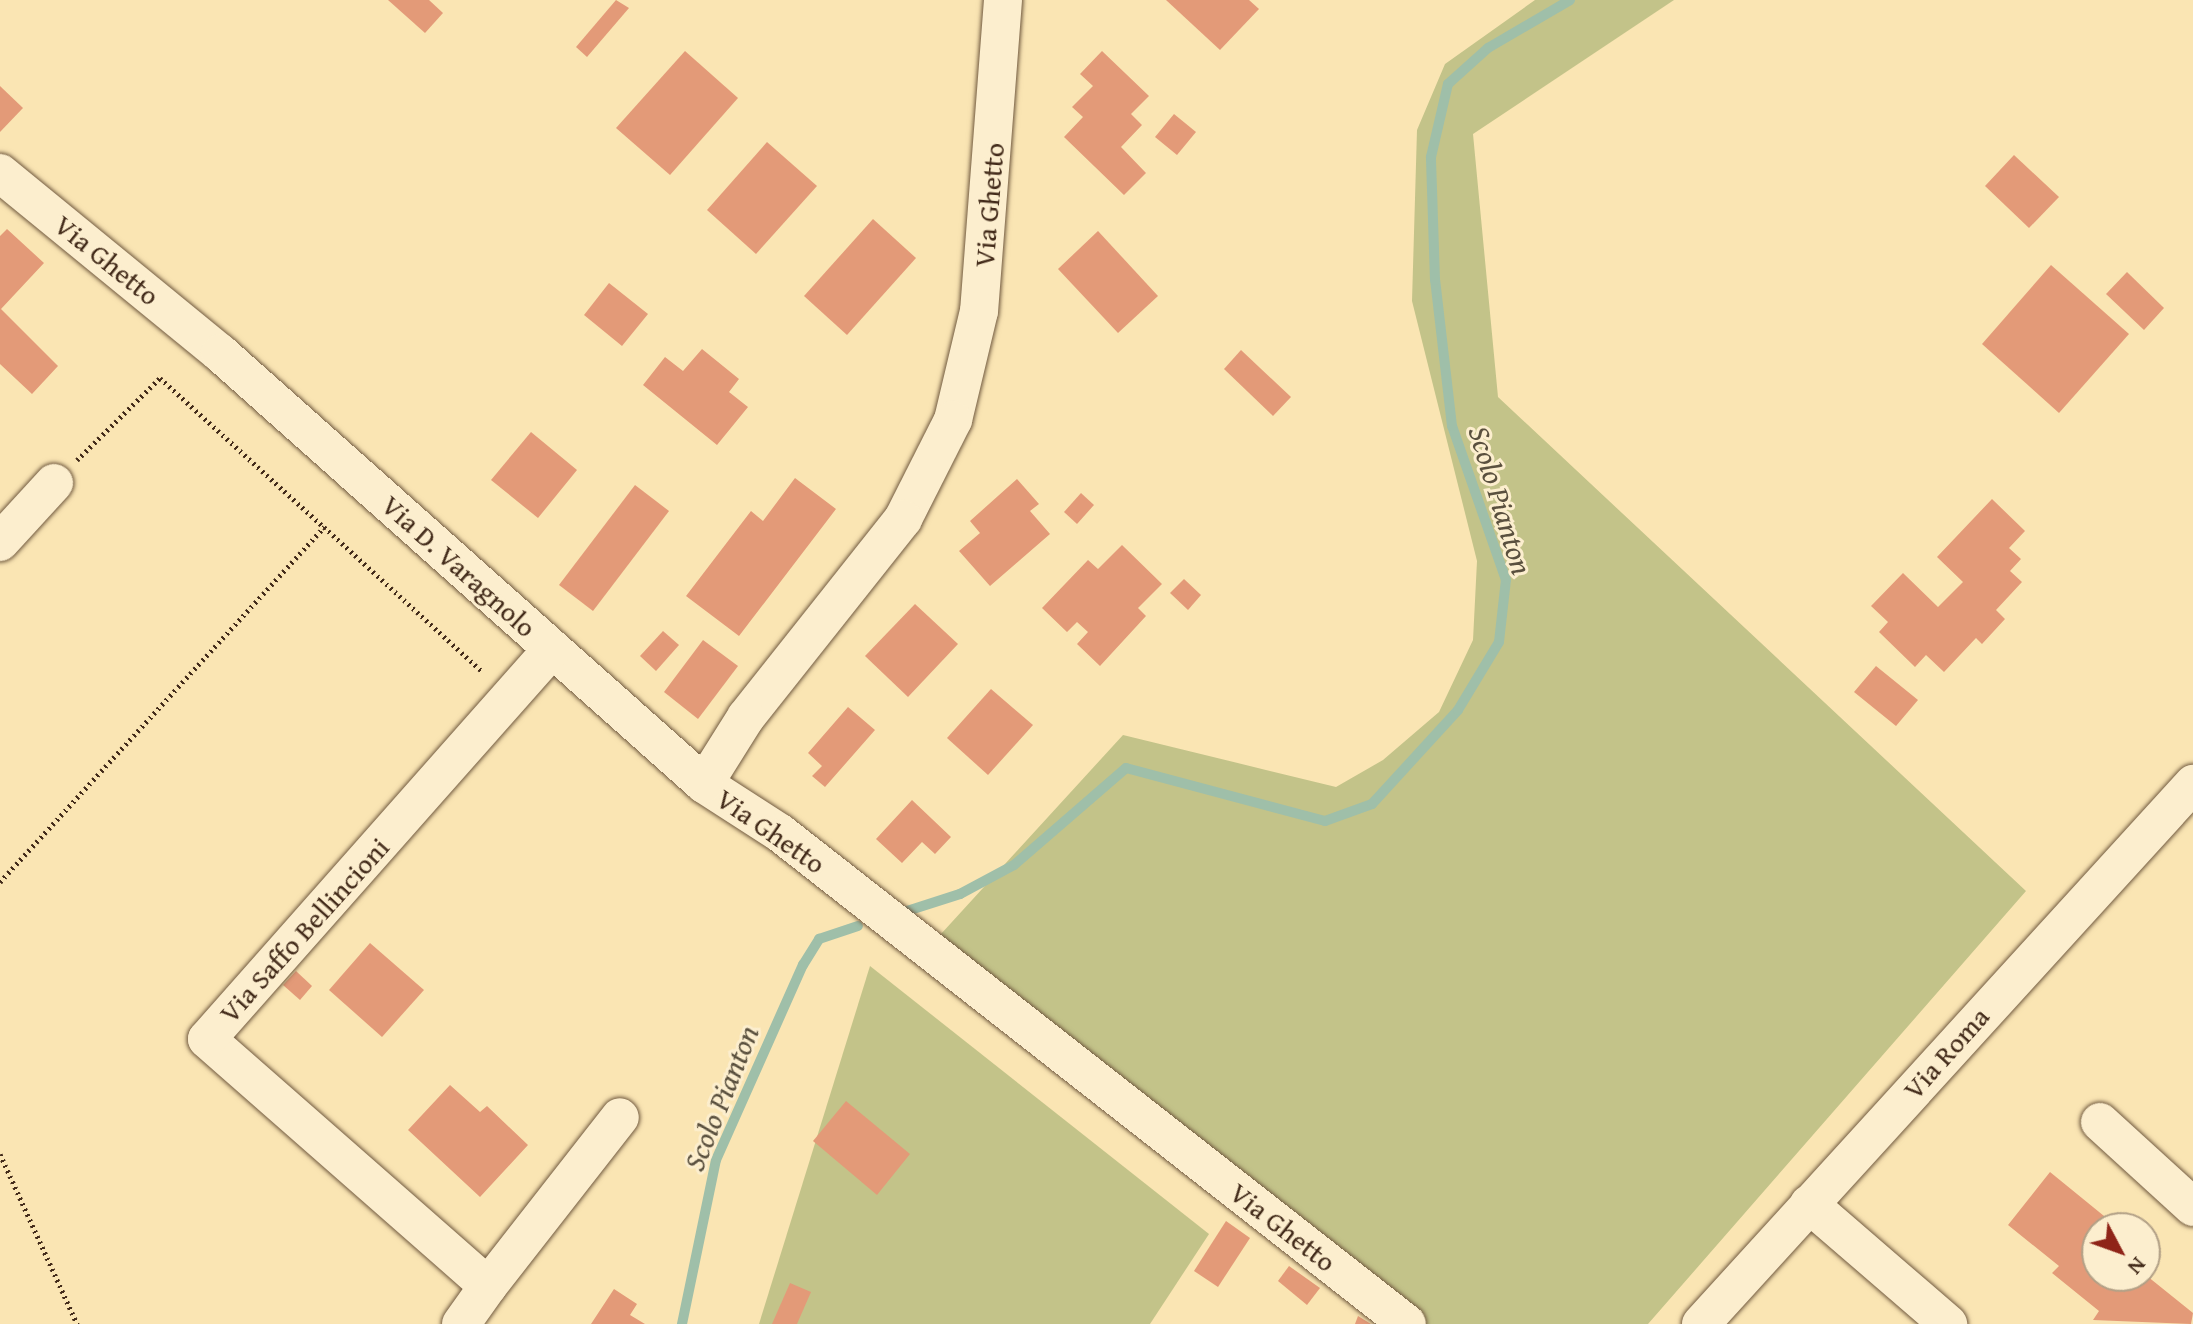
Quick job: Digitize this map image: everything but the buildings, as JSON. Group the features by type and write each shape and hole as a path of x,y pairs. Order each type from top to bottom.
{"street":[{"name":"Via Ghetto","path":"1003,0 979,311 953,420 903,519 746,717 704,784 780,833 1407,1324"},
{"name":"Via Ghetto","path":"0,173 214,348"},
{"name":"Via D. Varagnolo","path":"214,348 704,784"},
{"path":"0,542 54,483"},
{"name":"Via Saffo Bellincioni","path":"488,1286 207,1039 552,649"},
{"name":"Via Roma","path":"1701,1324 2193,784"},
{"path":"461,1324 620,1117"},
{"path":"2100,1122 2193,1207"},
{"path":"1809,1204 1948,1324"}],"path":[{"path":"54,483 160,378 511,697"},
{"path":"0,882 324,527"},
{"path":"0,1154 77,1324"}],"green space":[{"path":"1535,0 1674,0 1473,134 1498,397 2026,891 1648,1324 1408,1324 930,946 1123,735 1336,787 1383,760 1439,712 1473,640 1477,561 1412,301 1417,130 1445,64"},
{"path":"870,966 1209,1234 1150,1324 759,1324"}],"waterway":[{"name":"Scolo Pianton","path":"907,911 960,894 1014,865 1126,768 1325,821 1372,804 1458,710 1499,642 1506,580 1452,426 1435,280 1431,157 1448,84 1488,48 1570,0"},
{"name":"Scolo Pianton","path":"682,1324 716,1160 803,965 819,939 858,926"}]}
